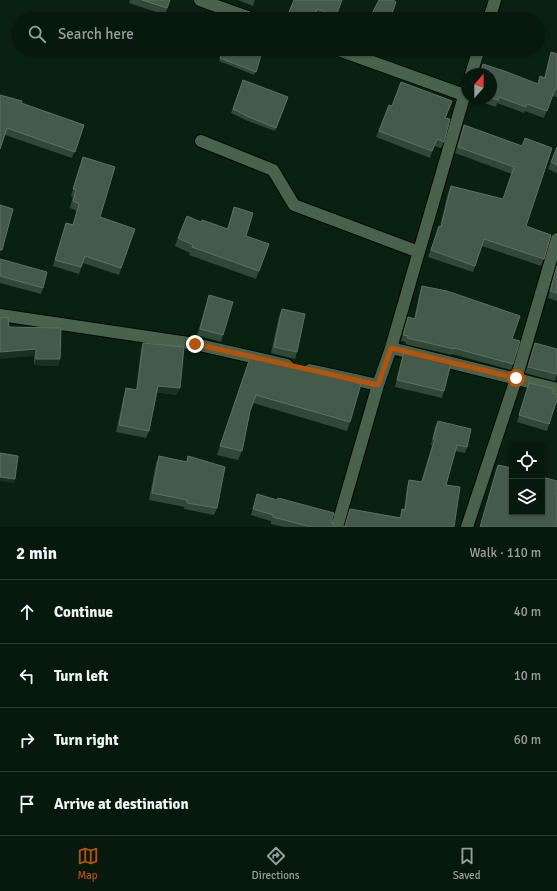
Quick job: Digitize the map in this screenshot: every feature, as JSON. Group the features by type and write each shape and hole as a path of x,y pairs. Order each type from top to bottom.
{"street":[{"path":"200,0 233,12"},
{"path":"491,12 495,0"},
{"path":"358,56 461,88"},
{"path":"473,68 477,56"},
{"path":"337,527 462,104"},
{"path":"201,141 273,170 294,205 419,252"},
{"path":"467,527 516,378 557,238"},
{"path":"0,315 195,344 378,385"},
{"path":"391,348 557,389"}],"building":[{"path":"142,0 170,0 167,8"},
{"path":"294,0 342,0 338,12 325,12 317,9 316,12 289,12"},
{"path":"379,0 393,0 396,2 392,12 373,12"},
{"path":"551,52 557,54 557,89 555,89 547,111 527,104 526,107 499,97 497,100 497,69 538,84 540,76 545,78"},
{"path":"221,56 261,56 256,72 220,58"},
{"path":"483,64 495,68 482,68"},
{"path":"243,80 288,97 276,128 233,109"},
{"path":"401,82 452,101 445,118 450,119 444,142 437,139 432,151 379,131 389,105 392,106"},
{"path":"0,95 22,101 21,103 84,125 75,152 7,128 0,149"},
{"path":"464,125 522,146 525,138 552,148 526,226 551,235 544,259 484,239 475,266 431,250 439,226 441,227 451,186 503,199 514,167 458,147"},
{"path":"557,147 557,165 551,162"},
{"path":"83,157 115,167 100,217 135,229 121,268 85,256 81,267 55,260 66,223 73,225 79,204 73,201 76,190 73,189"},
{"path":"0,205 13,209 2,250 0,250"},
{"path":"234,207 253,213 246,236 269,244 259,271 192,247 193,245 178,238 187,216 201,222 202,220 228,229"},
{"path":"0,259 47,272 43,288 0,276"},
{"path":"557,266 557,293 550,291"},
{"path":"422,286 447,291 520,316 512,339 520,341 513,364 454,348 407,338 408,336 403,335 408,317 415,319"},
{"path":"209,295 233,302 223,335 200,329"},
{"path":"282,309 305,314 297,352 274,347"},
{"path":"8,317 9,327 61,328 60,359 36,359 36,349 0,352 0,318"},
{"path":"143,343 184,347 180,388 158,386 149,431 119,425 126,388 137,390"},
{"path":"535,343 557,349 557,374 528,367"},
{"path":"404,352 451,363 444,391 397,380"},
{"path":"251,355 271,361 271,359 295,365 361,384 350,422 256,395 250,411 242,451 220,446"},
{"path":"529,383 554,389 552,393 557,395 557,400 549,424 519,415"},
{"path":"438,421 471,429 467,447 457,445 446,485 460,487 454,527 343,527 345,526 350,509 401,518 402,509 405,510 409,480 422,482 435,439 433,439"},
{"path":"0,453 18,456 15,479 0,477"},
{"path":"159,456 187,462 188,456 225,467 217,508 187,503 187,500 152,493"},
{"path":"498,465 509,467 509,515 545,515 545,478 557,481 557,527 480,527"},
{"path":"257,494 334,513 332,523 336,527 311,527 273,517 273,515 253,509"}],"route":[{"path":"195,344 378,385 391,348 516,378"}]}
